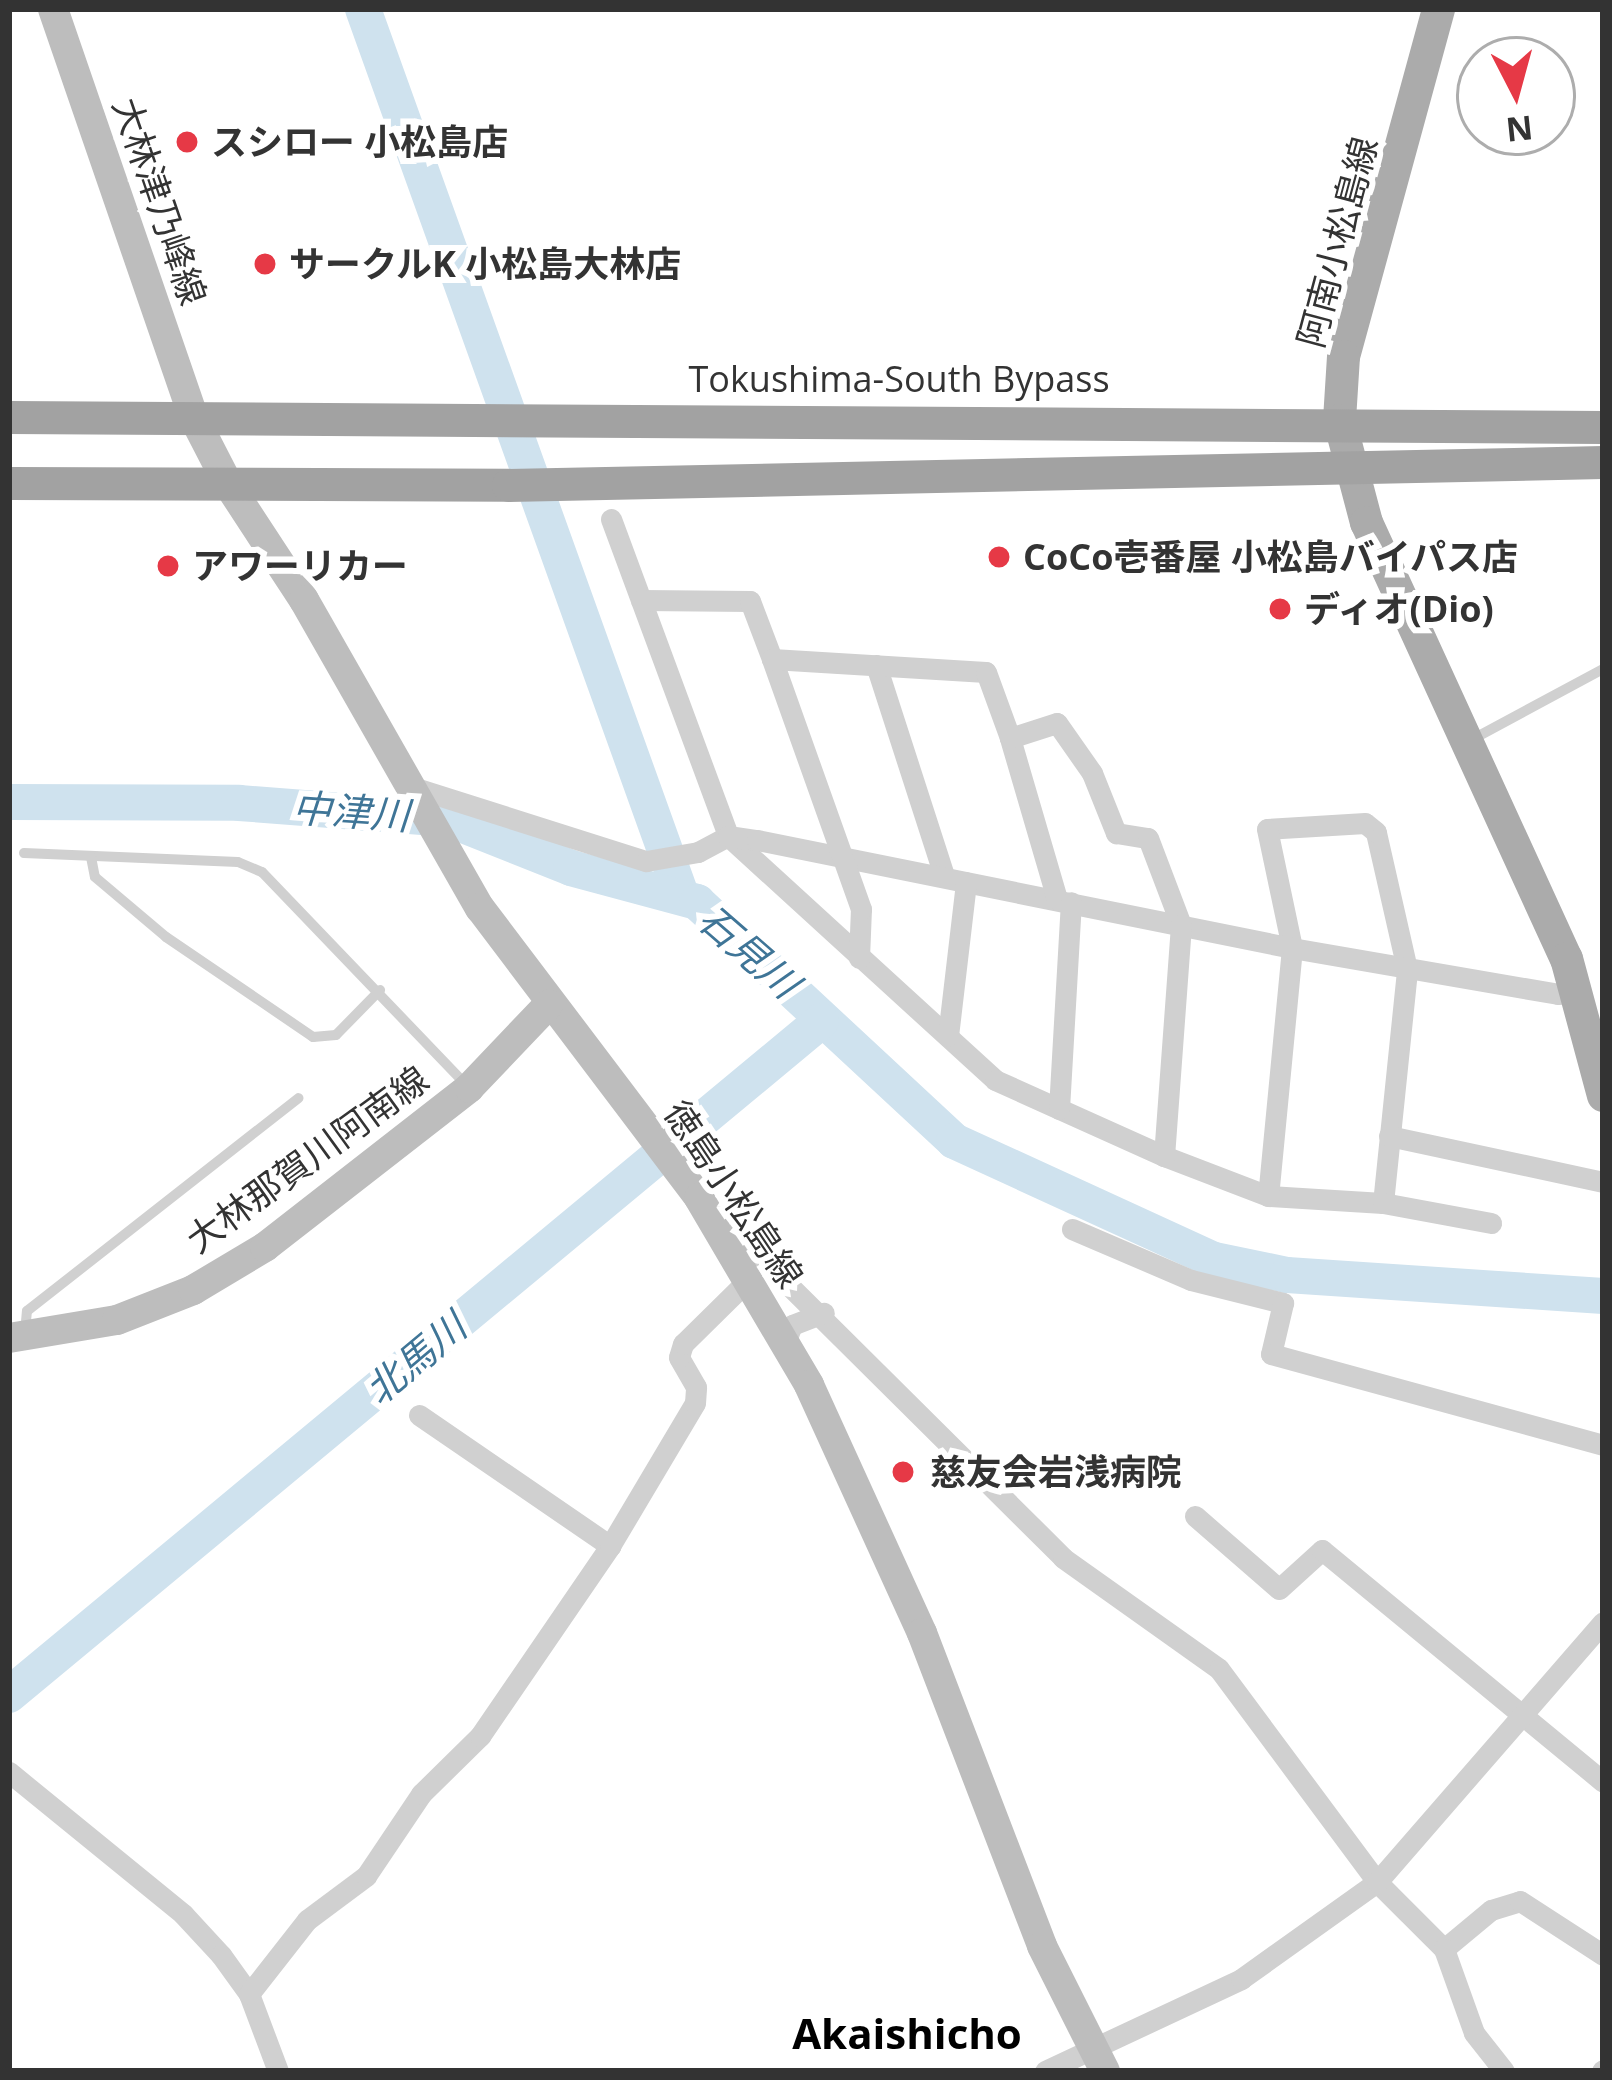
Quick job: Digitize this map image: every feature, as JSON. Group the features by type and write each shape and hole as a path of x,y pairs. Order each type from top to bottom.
{"highway":[{"name":"Tokushima-South Bypass","path":"9,417 544,415 1339,420 1603,427"},
{"path":"9,483 508,485 1603,462"}],"main road":[{"name":"大林津乃峰線","path":"53,9 194,418"},
{"name":"阿南小松島線","path":"1438,9 1343,356 1339,420 1346,465 1471,740 1576,991 1603,1095"},
{"name":"徳島小松島線","path":"194,418 228,484 304,600 443,845 548,1005 699,1198 785,1343 871,1513 980,1797 1099,2059"},
{"name":"大林那賀川阿南線","path":"17,1337 117,1320 193,1289 265,1247 470,1088 548,1005"}],"street":[{"path":"611,519 728,836 995,1080 1164,1156 1268,1196 1383,1203 1491,1223"},
{"path":"641,600 750,601 861,909 860,958"},
{"path":"772,659 986,673 1064,900 1059,1109"},
{"path":"876,664 955,879 948,1036"},
{"path":"1010,738 1058,723 1092,773 1116,832 1148,838 1181,925 1164,1156"},
{"path":"412,795 657,861 728,836 1292,948 1576,991"},
{"path":"1268,1196 1292,948 1267,829 1365,823 1376,832 1407,969 1383,1203"},
{"path":"1389,1136 1603,1182"},
{"path":"699,1198 824,1313 1063,1558 1219,1669 1377,1882 1444,1949 1474,2033 1504,2071"},
{"path":"1072,1229 1211,1288 1283,1303 1271,1354 1603,1445"},
{"path":"249,1994 307,1920 380,1860 421,1794 481,1736 610,1546 695,1403 696,1387 679,1357 683,1344 749,1280"},
{"path":"785,1343 792,1325 824,1313"},
{"path":"419,1415 610,1546"},
{"path":"1195,1516 1279,1589 1322,1550 1519,1719 1603,1783"},
{"path":"1045,2071 1099,2059 1240,1979 1377,1882 1603,1622"},
{"path":"9,1772 183,1914 249,1994 278,2071"},
{"path":"1444,1949 1491,1910 1520,1901 1603,1954"}],"lane":[{"path":"1471,740 1603,669"},
{"path":"24,853 238,862 262,872 470,1088"},
{"path":"91,857 95,877 166,937 314,1037 336,1035 380,990"},
{"path":"17,1337 27,1311 299,1098"}],"waterway":[{"name":"石見川","path":"363,9 680,892"},
{"name":"石見川","path":"9,802 239,803 448,819 571,868 697,902 954,1141 1214,1260 1287,1275 1603,1296"},
{"name":"北馬川","path":"9,1695 821,1021"}],"place":[{"name":"スシロー 小松島店","path":"187,142"},
{"name":"サークルK 小松島大林店","path":"265,264"},
{"name":"CoCo壱番屋 小松島バイパス店","path":"999,557"},
{"name":"アワーリカー","path":"168,566"},
{"name":"ディオ(Dio)","path":"1280,609"},
{"name":"慈友会岩浅病院","path":"903,1472"}],"district":[{"name":"Akaishicho","path":"907,2033"}],"water label":[{"name":"中津川","path":"351,811"}]}
